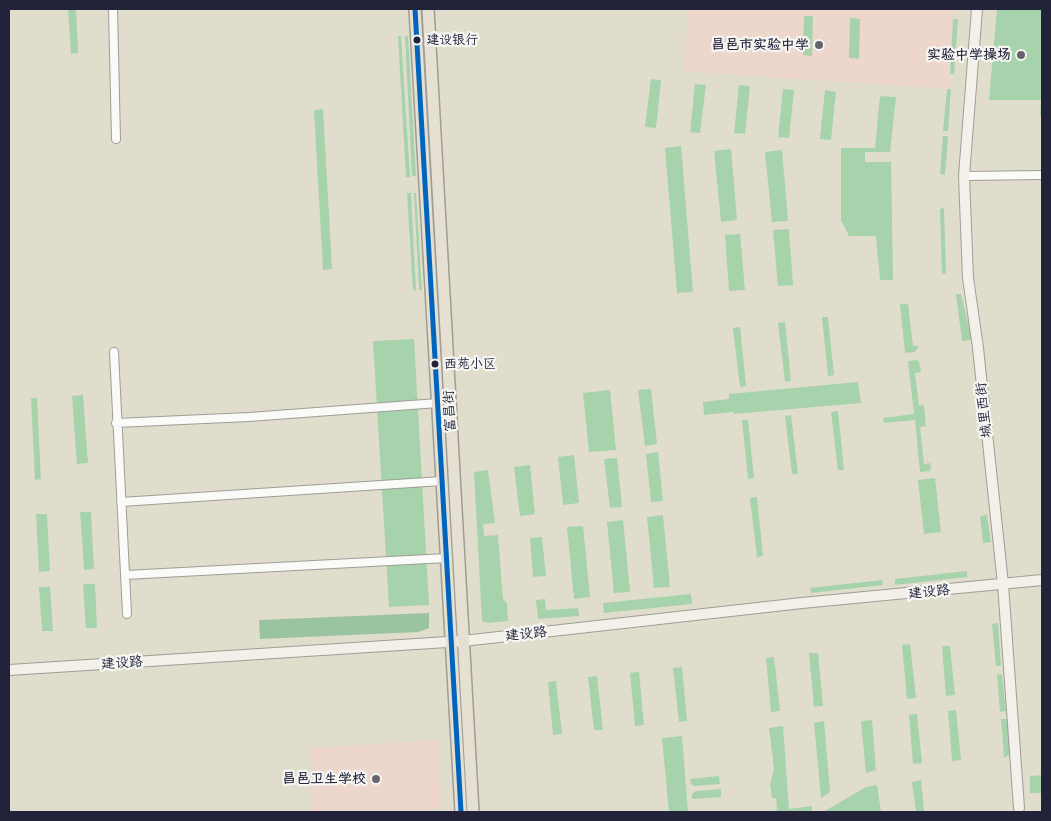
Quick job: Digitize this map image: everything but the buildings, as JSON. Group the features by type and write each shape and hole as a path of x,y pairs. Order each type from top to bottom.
{"main road":[{"name":"富昌街","path":"415,9 447,558 473,812"},
{"name":"富昌街","path":"428,9 457,641 461,812"}],"street":[{"path":"113,9 116,139"},
{"name":"城里西街","path":"977,9 964,176 968,278 978,348 1003,584 1019,810"},
{"path":"964,176 1042,175"},
{"path":"114,352 116,423 127,614"},
{"path":"116,423 249,417 438,403"},
{"path":"121,502 442,481"},
{"path":"124,575 447,558"},
{"name":"建设路","path":"9,670 457,641 802,603 1042,580"}],"shaded area":[{"name":"昌邑市实验中学","path":"688,9 954,9 949,89 684,71"},
{"name":"昌邑卫生学校","path":"439,740 441,809 394,812 313,812 310,748"}],"green space":[{"path":"68,9 76,9 78,53 71,54"},
{"name":"实验中学操场","path":"997,9 1042,9 1042,115 1040,115 1041,100 989,100"},
{"path":"804,16 813,16 812,56 803,55"},
{"path":"850,18 860,19 859,59 849,58"},
{"path":"953,19 958,19 954,74 950,74"},
{"path":"398,36 401,36 410,177 406,177"},
{"path":"408,36 416,176 412,176 405,37"},
{"path":"651,79 661,80 656,128 645,127"},
{"path":"695,84 706,85 700,133 690,132"},
{"path":"739,85 750,86 745,134 734,133"},
{"path":"783,89 794,90 789,138 778,137"},
{"path":"947,89 951,89 948,131 943,131"},
{"path":"825,90 836,92 831,140 820,139"},
{"path":"880,96 896,97 890,152 865,152 865,162 891,162 893,280 880,280 876,236 849,236 841,220 841,148 875,148"},
{"path":"323,109 332,269 323,270 314,110"},
{"path":"943,136 948,136 945,175 940,174"},
{"path":"681,146 693,292 677,293 665,148"},
{"path":"731,149 737,220 721,222 714,151"},
{"path":"782,150 788,221 772,222 765,152"},
{"path":"407,193 411,193 416,290 413,291"},
{"path":"414,193 416,193 422,290 419,290"},
{"path":"944,208 946,274 942,274 940,209"},
{"path":"789,229 793,285 778,286 773,230"},
{"path":"740,234 745,290 729,291 725,235"},
{"path":"956,294 961,294 972,340 962,341"},
{"path":"900,304 908,304 913,346 919,346 915,352 905,353"},
{"path":"822,317 828,317 834,375 828,376"},
{"path":"785,322 791,381 785,382 778,323"},
{"path":"740,327 746,386 740,387 733,328"},
{"path":"414,339 429,605 389,607 373,341"},
{"path":"908,361 919,361 921,372 915,373 919,406 924,405 926,426 920,427 924,464 930,463 931,468 929,471 920,472 915,420 884,423 883,418 914,414"},
{"path":"858,382 861,403 704,415 703,402 729,399 729,394"},
{"path":"651,389 657,444 645,446 638,390"},
{"path":"610,390 616,450 589,452 583,393"},
{"path":"83,395 88,463 77,464 72,396"},
{"path":"31,398 37,398 41,479 35,480"},
{"path":"838,411 844,470 838,470 831,412"},
{"path":"791,415 798,474 792,474 785,416"},
{"path":"742,420 748,420 754,478 748,479"},
{"path":"658,452 663,501 651,502 646,454"},
{"path":"574,455 579,503 563,505 558,457"},
{"path":"617,458 622,507 610,508 604,459"},
{"path":"530,465 535,514 520,516 514,467"},
{"path":"488,470 495,523 483,524 484,536 498,535 503,599 507,603 508,621 489,623 482,621 474,472"},
{"path":"935,478 941,532 924,534 918,480"},
{"path":"757,497 763,556 757,557 750,498"},
{"path":"80,512 91,512 94,569 84,570"},
{"path":"36,514 47,514 50,571 39,572"},
{"path":"663,515 670,587 654,588 647,517"},
{"path":"987,515 991,542 983,543 980,516"},
{"path":"623,520 630,592 614,593 607,522"},
{"path":"583,526 590,597 574,599 567,527"},
{"path":"542,537 546,576 533,577 530,538"},
{"path":"967,571 967,577 895,585 895,579"},
{"path":"882,580 883,585 811,593 810,588"},
{"path":"83,584 95,584 97,628 86,628"},
{"path":"39,587 50,587 53,631 42,631"},
{"path":"691,594 692,604 604,613 603,603"},
{"path":"545,599 546,610 578,608 579,616 538,619 536,600"},
{"path":"429,613 429,628 418,632 260,639 259,620"},
{"path":"998,623 1001,666 996,666 992,624"},
{"path":"910,644 916,698 907,699 902,645"},
{"path":"942,646 950,646 955,695 946,696"},
{"path":"809,653 818,653 823,706 814,707"},
{"path":"774,657 780,711 771,712 766,658"},
{"path":"682,667 687,721 679,722 673,668"},
{"path":"639,672 644,725 635,726 630,673"},
{"path":"1002,674 1006,711 1000,712 997,675"},
{"path":"597,676 603,730 594,730 588,677"},
{"path":"556,681 562,734 553,735 548,682"},
{"path":"956,710 961,760 952,761 948,711"},
{"path":"917,714 922,763 913,764 909,715"},
{"path":"1001,719 1007,719 1010,754 1004,758"},
{"path":"872,720 876,770 866,773 861,721"},
{"path":"824,721 830,792 821,798 814,723"},
{"path":"783,726 789,809 812,806 812,811 773,812 777,810 776,798 772,798 770,785 774,768 769,728"},
{"path":"682,736 688,812 669,812 662,738"},
{"path":"1042,775 1042,793 1030,793 1030,776"},
{"path":"719,776 720,784 695,786 691,784 690,779"},
{"path":"921,780 924,812 916,812 912,782"},
{"path":"877,785 881,812 823,812 866,787"},
{"path":"721,789 721,797 692,799 692,794 696,791"}],"transit line":[{"path":"415,9 461,812"}],"place":[{"name":"建设银行","path":"417,40"},
{"name":"昌邑市实验中学","path":"819,45"},
{"name":"实验中学操场","path":"1021,55"},
{"name":"西苑小区","path":"435,364"},
{"name":"昌邑卫生学校","path":"376,779"}]}
